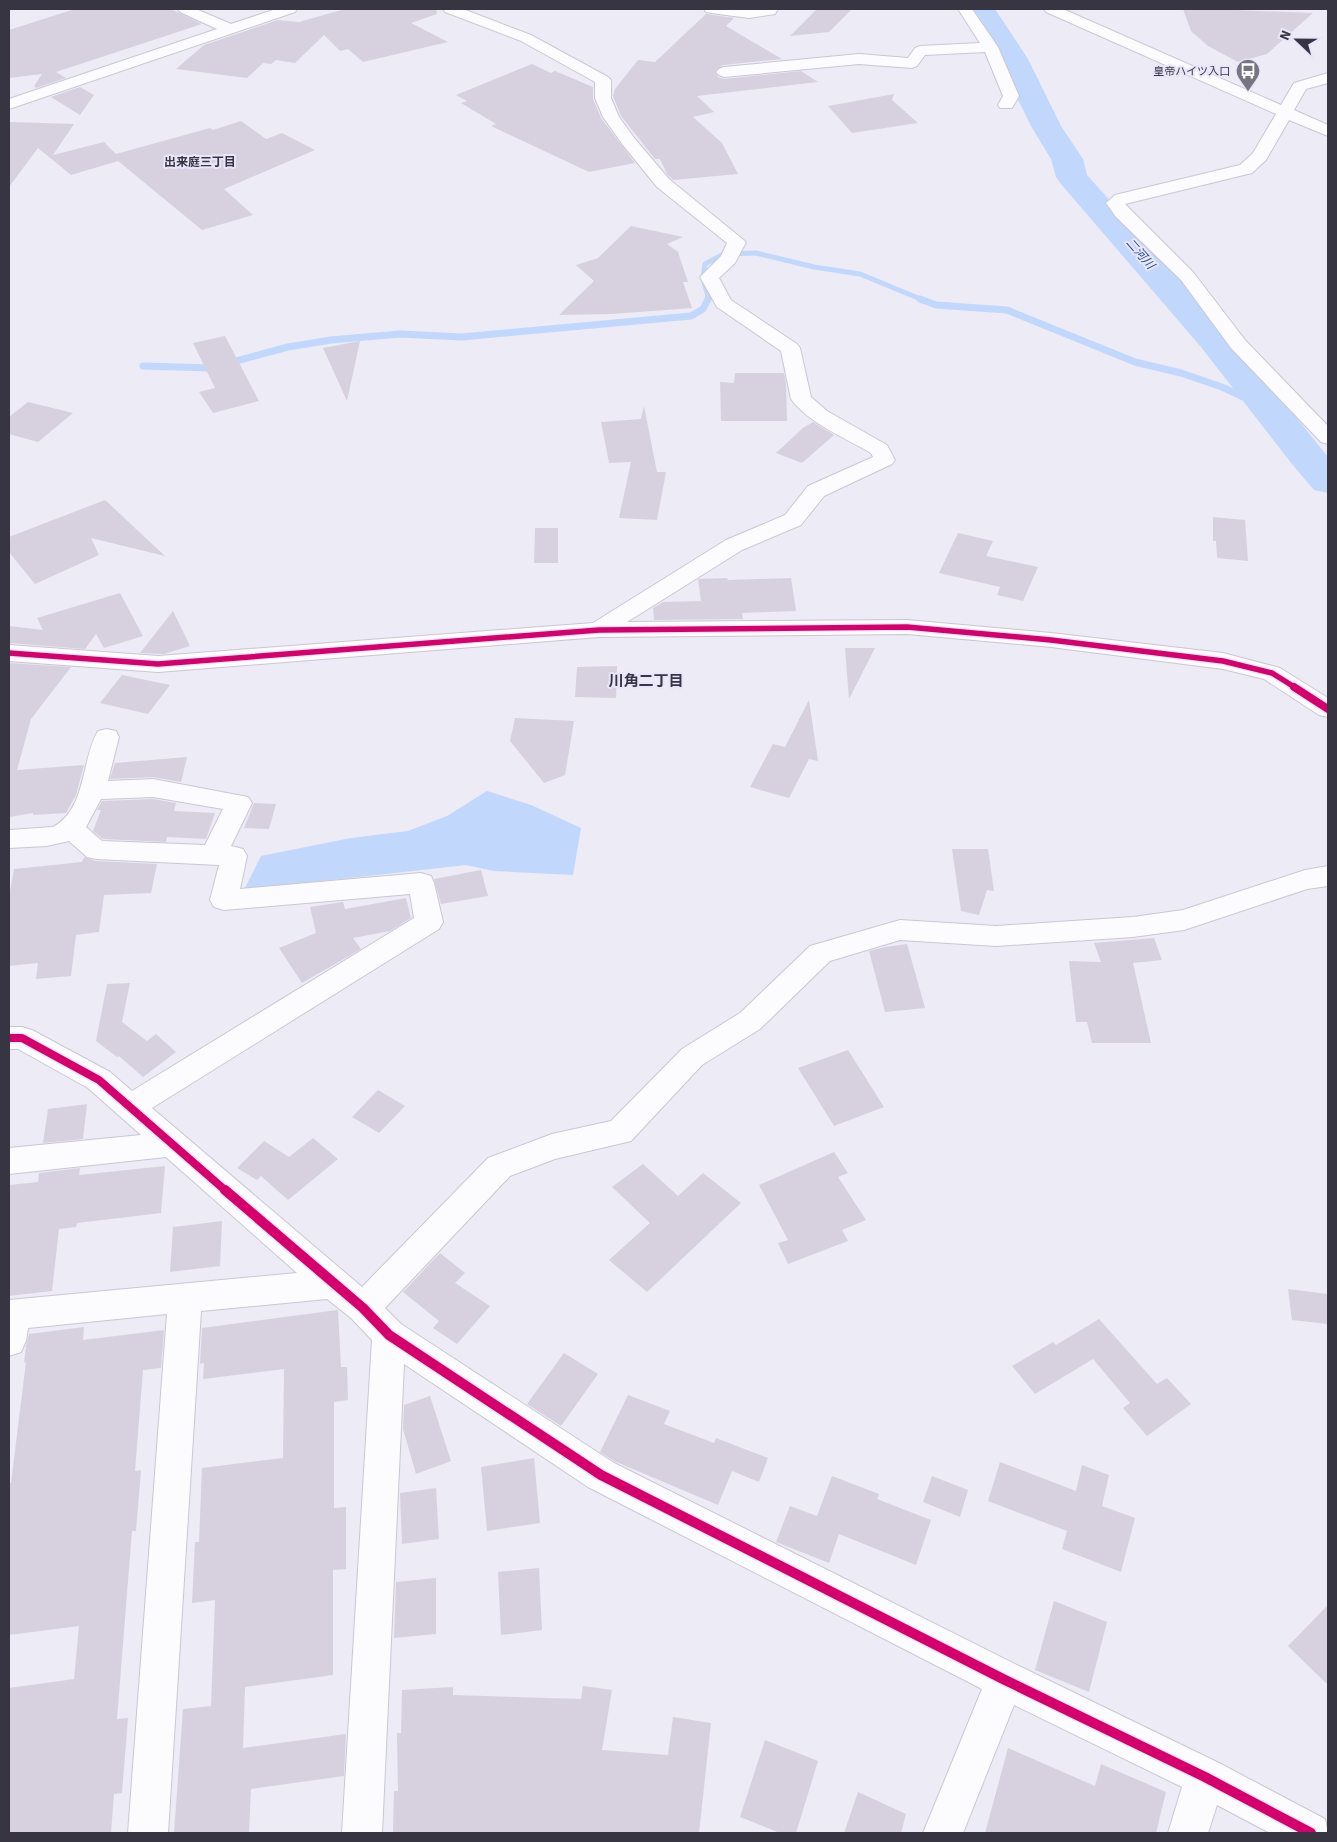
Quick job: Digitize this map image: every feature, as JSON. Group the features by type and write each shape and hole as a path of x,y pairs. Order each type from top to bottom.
{"street":[{"path":"185,9 229,29"},
{"path":"9,104 290,9"},
{"path":"450,9 526,38 603,80 603,98 611,118 629,142 663,183 737,242 729,260 709,277 724,303 790,348 801,399 820,415 880,449 885,460 816,492 793,520 734,546 655,593 599,630"},
{"path":"710,9 749,14 770,11 770,9"},
{"path":"966,9 990,47 1011,96 1006,105"},
{"path":"1051,9 1328,131"},
{"path":"724,72 859,59 912,63 920,51 990,47"},
{"path":"1328,78 1300,86 1260,156 1246,169 1115,202 1122,213 1186,276 1238,344 1328,438"},
{"path":"9,653 158,664 599,630 907,626 1051,640 1223,661 1272,673 1328,709"},
{"path":"9,839 60,835 71,829 94,791 107,737"},
{"path":"94,791 153,788 239,804 213,855"},
{"path":"71,829 96,850 234,856 224,900 421,883 429,922 130,1107"},
{"path":"363,1308 499,1168 552,1148 620,1132 692,1057 750,1021 820,953 900,930 996,936 1133,927 1184,920 1305,880 1328,876"},
{"path":"9,1038 22,1038 99,1080 363,1308 389,1335 601,1475 1005,1680 1205,1777 1312,1833"},
{"path":"9,1161 172,1144"},
{"path":"10,1324 185,1298 333,1284"},
{"path":"148,1833 185,1298"},
{"path":"362,1833 389,1335"},
{"path":"943,1833 1005,1680"},
{"path":"1188,1833 1205,1777"}],"water":[{"path":"487,791 531,805 581,828 573,875 494,871 466,865 244,890 261,856 351,838 408,831 447,816"}],"building":[{"path":"75,9 171,9 202,24 56,72 66,78 36,88 34,86 42,74 9,78 9,30"},
{"path":"345,9 436,9 437,14 411,23 448,42 363,62 348,49 340,51 324,35 295,63 276,60 271,64 263,63 247,78 176,69 204,45 278,20 299,22"},
{"path":"817,9 852,9 829,32 790,36"},
{"path":"1183,9 1313,13 1267,54 1238,62 1208,46 1191,31"},
{"path":"706,14 734,18 726,26 782,59 723,65 715,71 718,77 724,79 801,71 818,82 697,96 714,112 693,117 722,143 738,174 673,180 667,174 660,159 655,159 621,116 613,96 615,89 638,60 655,62"},
{"path":"532,64 551,73 555,71 593,87 593,99 601,118 635,163 589,172 491,126 496,124 461,103 467,101 456,95"},
{"path":"80,87 94,95 80,115 51,97"},
{"path":"894,94 892,100 918,123 852,133 828,106"},
{"path":"241,121 266,139 282,133 315,150 224,189 253,215 202,230 118,161 71,175 38,148 9,187 9,122 74,124 53,155 104,142 116,154 210,128 213,130"},
{"path":"631,226 683,237 667,244 678,252 688,282 683,282 692,308 612,314 559,315 594,281 576,265 598,258"},
{"path":"225,336 259,401 213,413 199,392 215,388 193,343"},
{"path":"360,341 347,401 323,348"},
{"path":"735,373 784,373 787,421 721,421 720,382 734,383"},
{"path":"28,402 73,413 38,442 9,434 9,417"},
{"path":"644,406 657,472 666,472 657,520 619,518 631,462 609,463 601,422 641,419"},
{"path":"813,422 834,435 802,463 776,453 803,428"},
{"path":"105,500 165,556 91,538 99,555 35,584 9,552 9,537"},
{"path":"1213,517 1245,520 1248,561 1217,558 1216,541 1213,541"},
{"path":"535,528 558,528 558,563 534,563"},
{"path":"958,533 993,541 986,556 1038,567 1023,601 997,595 1000,587 939,573"},
{"path":"727,578 728,580 791,578 796,611 742,613 743,619 654,620 653,608 663,602 701,601 698,579"},
{"path":"120,593 143,636 104,648 96,634 85,649 9,643 9,626 43,630 37,618"},
{"path":"173,611 190,646 164,654 140,653"},
{"path":"845,648 875,648 849,699"},
{"path":"9,663 71,667 31,719 17,770 84,765 76,795 66,813 33,815 33,813 9,817"},
{"path":"617,666 616,698 575,697 577,667"},
{"path":"122,675 170,685 148,714 100,703"},
{"path":"809,700 818,761 809,759 789,798 750,787 773,744 785,747"},
{"path":"515,718 574,721 565,775 544,783 510,741"},
{"path":"187,757 181,782 153,777 110,779 115,763"},
{"path":"153,799 176,803 174,811 215,813 206,839 167,837 166,842 103,839 93,831 101,810 97,810 102,801"},
{"path":"254,803 276,804 269,829 244,828"},
{"path":"952,849 988,849 994,891 987,890 979,915 961,911"},
{"path":"84,857 96,861 157,864 151,893 104,895 99,932 76,935 71,976 36,979 38,963 9,966 9,897 14,869 82,862"},
{"path":"481,870 488,896 441,904 434,879"},
{"path":"406,898 411,918 390,931 353,938 361,949 302,983 279,948 316,933 310,907 343,902 345,909"},
{"path":"1154,938 1162,960 1133,963 1151,1043 1092,1043 1087,1022 1076,1022 1069,961 1101,962 1094,943"},
{"path":"907,944 925,1008 885,1012 869,951"},
{"path":"130,983 122,1022 147,1041 156,1034 176,1052 143,1077 119,1056 117,1057 96,1041 107,984"},
{"path":"848,1050 884,1107 834,1126 798,1068"},
{"path":"378,1090 405,1106 379,1133 352,1117"},
{"path":"87,1104 83,1139 43,1143 48,1109"},
{"path":"313,1138 338,1159 288,1200 261,1176 257,1180 237,1168 264,1141 289,1157"},
{"path":"834,1152 848,1173 838,1177 866,1220 842,1230 848,1241 788,1264 778,1243 788,1240 759,1185"},
{"path":"643,1164 678,1196 703,1173 741,1203 647,1292 609,1260 650,1223 612,1187"},
{"path":"165,1166 161,1213 77,1223 76,1227 59,1229 52,1291 9,1296 9,1185 38,1182 39,1173 80,1168 79,1175"},
{"path":"222,1221 220,1266 170,1272 173,1227"},
{"path":"440,1253 465,1273 455,1283 490,1306 457,1344 433,1328 439,1321 403,1292"},
{"path":"1288,1289 1328,1294 1328,1324 1292,1320"},
{"path":"338,1310 341,1367 347,1367 348,1400 334,1402 334,1508 346,1507 346,1569 333,1570 333,1675 245,1687 243,1748 346,1734 344,1776 251,1789 249,1833 174,1833 183,1709 211,1706 215,1600 192,1603 195,1542 199,1542 202,1468 283,1458 284,1369 203,1379 204,1363 200,1364 202,1328"},
{"path":"1099,1319 1157,1384 1167,1378 1191,1404 1147,1436 1123,1408 1130,1403 1093,1359 1035,1394 1012,1366 1053,1342 1056,1345"},
{"path":"84,1327 83,1340 164,1330 161,1368 143,1370 135,1471 141,1470 136,1531 132,1531 117,1719 128,1718 122,1793 114,1794 111,1833 9,1833 9,1688 74,1679 79,1626 9,1635 9,1483 11,1483 26,1362 24,1363 26,1346 29,1334"},
{"path":"564,1353 598,1374 561,1426 527,1404"},
{"path":"628,1395 670,1411 664,1424 714,1443 716,1438 768,1458 759,1482 732,1471 718,1505 614,1461 600,1452"},
{"path":"430,1396 451,1461 416,1474 403,1429 404,1405"},
{"path":"534,1458 540,1523 487,1531 481,1467"},
{"path":"1000,1462 1076,1491 1082,1465 1109,1475 1102,1506 1135,1518 1121,1572 1062,1549 1067,1531 988,1501"},
{"path":"832,1476 879,1494 877,1499 931,1520 916,1565 839,1534 829,1563 776,1542 790,1506 817,1516"},
{"path":"932,1476 968,1490 960,1517 923,1502"},
{"path":"436,1488 439,1539 402,1544 400,1493"},
{"path":"539,1568 542,1630 501,1635 498,1572"},
{"path":"436,1578 436,1634 394,1638 396,1582"},
{"path":"1054,1601 1107,1622 1089,1692 1035,1670"},
{"path":"1328,1605 1328,1685 1288,1646"},
{"path":"583,1686 612,1690 602,1750 668,1755 673,1717 711,1723 699,1833 393,1833 394,1791 398,1791 397,1733 401,1733 402,1690 453,1687 453,1695 581,1699"},
{"path":"765,1740 818,1761 796,1833 780,1833 740,1817"},
{"path":"1008,1748 1095,1786 1101,1764 1166,1792 1156,1833 985,1833"},
{"path":"858,1792 906,1814 901,1833 844,1833"}],"waterway":[{"name":"二河川","path":"981,9 1013,59 1046,126 1067,159 1072,177 1214,339 1306,456 1328,481"},
{"path":"709,300 703,278 705,264 724,254 756,253 814,267 860,274 923,300"},
{"path":"143,366 210,368 288,347 331,340 400,334 462,337 691,316 703,309 708,299"},
{"path":"920,299 936,305 1007,310 1135,362 1181,373 1222,387 1269,409"}],"cycle path":[{"path":"9,653 158,664 599,630 907,627 1051,640 1223,661 1272,673 1328,709"},
{"path":"9,1038 22,1038 99,1080 363,1308 389,1335 601,1475 1005,1680 1205,1777 1311,1833"}],"place":[{"name":"皇帝ハイツ入口","path":"1248,92"}],"district":[{"name":"出来庭三丁目","path":"200,162"},
{"name":"川角二丁目","path":"646,681"}]}
